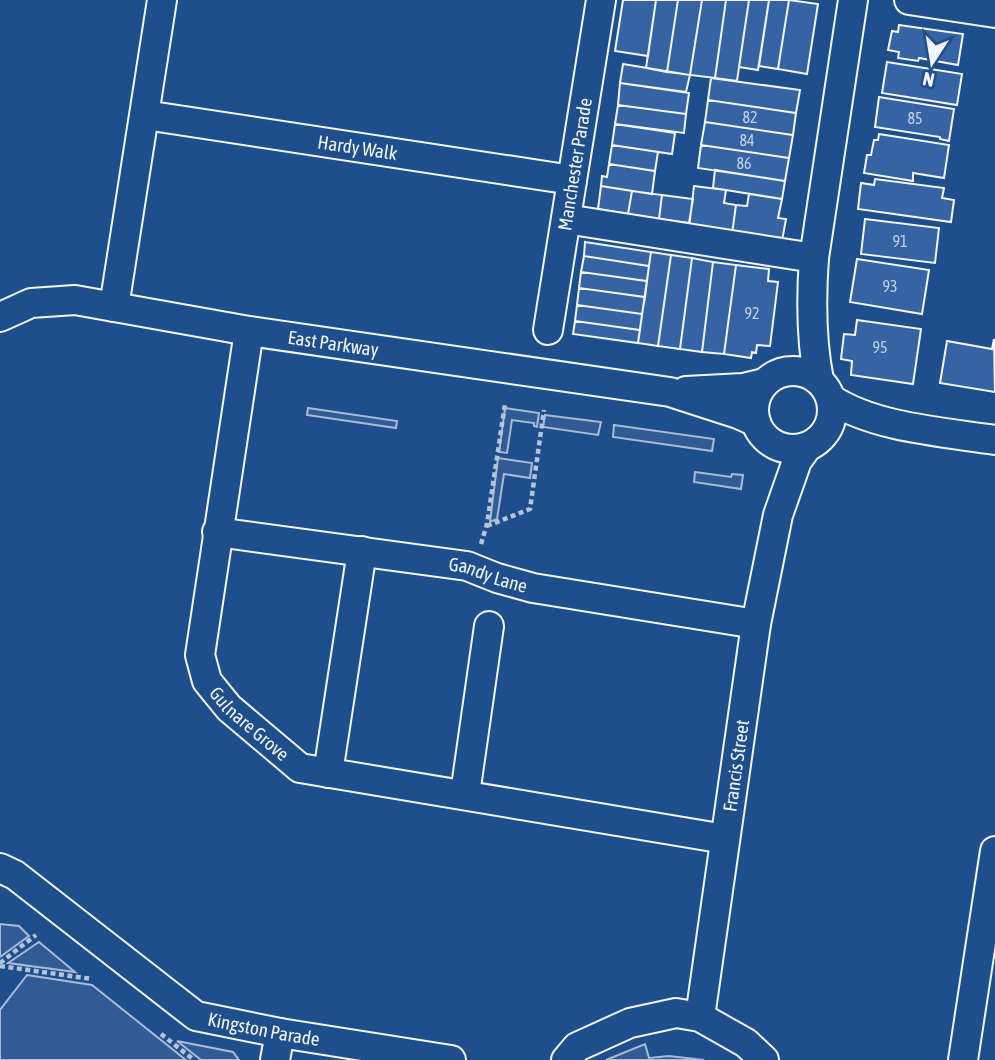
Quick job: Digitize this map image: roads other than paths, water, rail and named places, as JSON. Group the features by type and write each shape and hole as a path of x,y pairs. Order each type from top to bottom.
{"street":[{"path":"114,307 162,0"},
{"name":"Manchester Parade","path":"548,330 601,0"},
{"path":"853,0 813,271 792,351 754,401 761,430 785,448 813,443 838,432 906,427"},
{"path":"909,0 995,13"},
{"name":"Hardy Walk","path":"145,115 572,180"},
{"path":"566,219 813,271"},
{"path":"813,271 814,354 831,421 813,443"},
{"name":"East Parkway","path":"0,317 30,303 75,300 249,331 670,392 738,414 761,430"},
{"name":"Gulnare Grove","path":"249,331 200,655 207,681 229,708 300,768 725,839"},
{"path":"772,378 801,371 843,407 906,427 995,440"},
{"name":"East Parkway","path":"670,392 743,388 772,378"},
{"name":"Francis Street","path":"761,430 771,457 778,515"},
{"name":"Francis Street","path":"701,1017 756,624 778,515 797,461 813,443"},
{"name":"Gandy Lane","path":"217,531 467,566 533,588 756,624"},
{"path":"328,773 362,551"},
{"path":"465,794 489,626"},
{"path":"963,1060 986,963 995,851"},
{"name":"Kingston Parade","path":"0,868 15,875 196,1016 278,1046 451,1060"},
{"path":"566,1060 577,1047 630,1023 676,1013 701,1017 746,1043 764,1060"}]}
